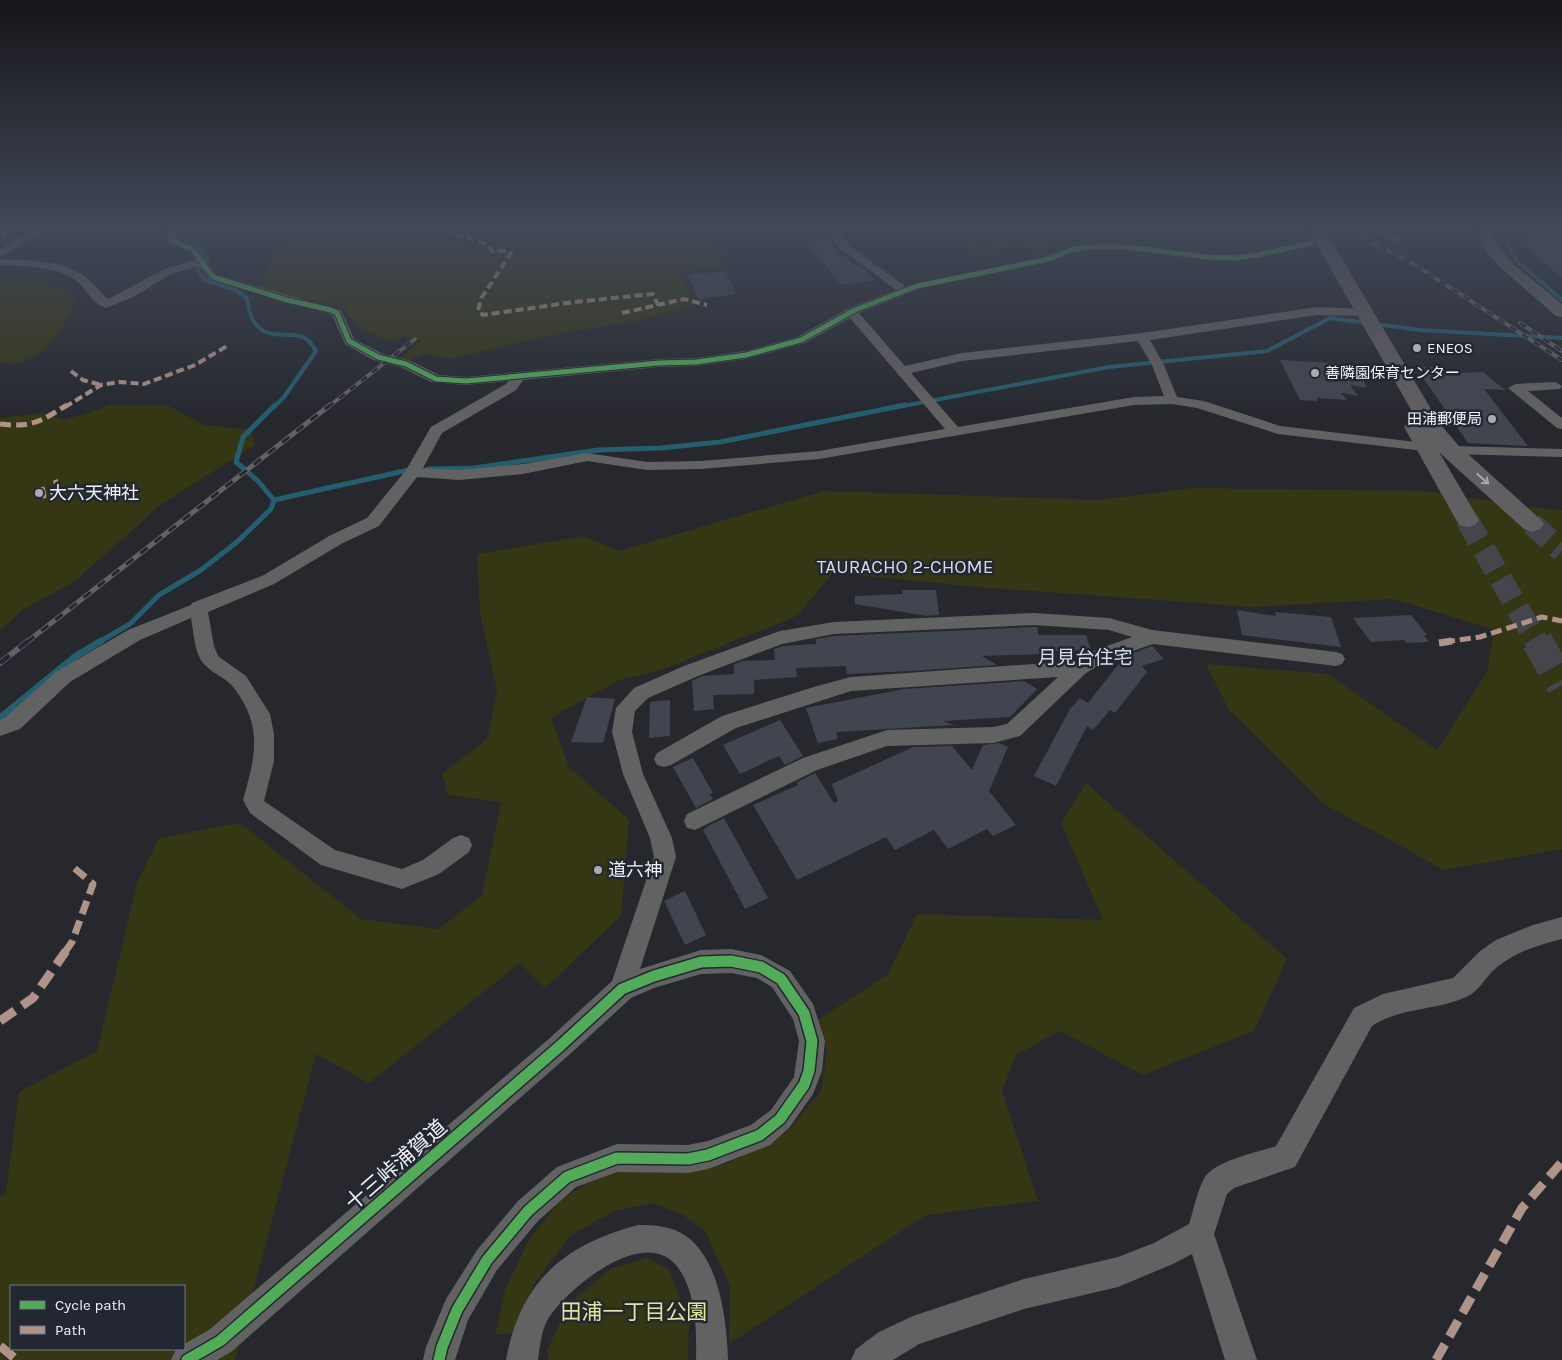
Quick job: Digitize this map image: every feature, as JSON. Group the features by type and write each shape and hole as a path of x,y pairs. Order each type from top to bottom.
{"highway":[{"path":"1345,290 1431,427 1450,450 1532,524"},
{"path":"1361,318 1426,447 1467,520"}],"street":[{"path":"92,290 106,304 138,290"},
{"path":"256,290 337,313 349,341 378,358 406,364 436,379 466,381 659,363 696,362 746,355 801,340 852,312 904,291"},
{"path":"1536,290 1562,312"},
{"path":"852,312 954,431"},
{"path":"901,371 962,358 1142,337 1317,312 1361,318"},
{"path":"1142,337 1158,365 1172,400"},
{"path":"0,728 13,723 63,678 134,635 275,576 337,539 373,522 413,472 436,430 511,387 520,375"},
{"path":"1555,386 1514,388 1562,426"},
{"path":"413,472 459,475 523,468 587,457 647,466 700,465 819,455 1134,401 1172,400 1199,404 1278,430 1450,450 1562,452"},
{"path":"198,607 205,646 212,660 239,681 260,714 264,734 264,761 253,800 257,807 329,858 402,879 431,867 461,845"},
{"path":"622,989 665,857 661,838 633,774 622,732 626,708 641,693 691,671 780,638 834,628 1034,619 1109,624 1152,637 1336,659"},
{"path":"695,821 810,764 887,738 993,735 1013,730 1079,668 1102,656 1152,637"},
{"path":"664,759 729,722 817,693 851,684 1079,668"},
{"path":"1241,1360 1200,1234 1216,1185 1225,1177 1285,1158 1363,1017 1371,1012 1412,998 1459,987 1468,982 1492,956 1538,933 1562,928"},
{"path":"439,1360 442,1347 457,1310 487,1260 528,1211 567,1177 617,1158 688,1159 708,1156 742,1143 760,1135 780,1119 804,1085 809,1071 812,1048 809,1028 804,1013 781,979 761,967 732,961 701,962 654,976 622,989"},
{"name":"十三峠浦賀道","path":"187,1360 220,1341 553,1052 622,989"},
{"path":"867,1360 890,1343 913,1331 1024,1294 1118,1272 1162,1254 1200,1234"},
{"path":"522,1360 528,1330 537,1308 550,1290 567,1275 593,1257 617,1245 638,1240 662,1240 675,1246 687,1256 698,1275 705,1297 710,1328 712,1360"}],"green space":[{"path":"0,290 63,290 76,296 62,329 50,344 27,360 18,363 0,362"},
{"path":"267,290 689,290 697,305 636,321 546,336 450,359 423,354 408,361 398,359 422,340 404,336 395,343 359,328 345,308"},
{"path":"111,405 167,405 204,425 251,430 255,445 162,504 75,581 23,610 0,630 0,418 43,413 65,420"},
{"path":"1192,488 1426,491 1528,507 1562,510 1562,849 1444,870 1324,804 1229,710 1206,664 1328,674 1437,750 1487,672 1494,630 1394,599 1251,607 978,587 833,573 797,616 661,670 619,680 551,718 569,767 629,820 621,916 545,988 520,963 369,1083 316,1054 235,1360 0,1360 0,1197 6,1192 19,1092 97,1051 137,883 159,838 240,823 361,919 439,929 482,895 501,802 448,795 442,774 487,739 497,691 480,613 477,554 583,536 619,551 824,491 1100,500"},
{"path":"1086,783 1287,959 1254,1031 1143,1075 1060,1031 1016,1055 1002,1091 1038,1201 926,1215 729,1344 730,1286 705,1231 683,1215 654,1203 614,1211 570,1236 534,1284 517,1333 495,1335 506,1287 530,1238 561,1200 600,1175 629,1168 681,1173 728,1163 786,1133 821,1091 827,1050 818,1020 888,974 917,914 1103,920 1061,823"},
{"name":"田浦一丁目公園","path":"647,1258 669,1269 689,1322 688,1360 548,1360 547,1351 568,1304 612,1268"}],"building":[{"path":"694,290 734,290 736,294 698,299"},
{"path":"1280,360 1355,364 1367,388 1350,385 1358,396 1341,393 1347,400 1317,398 1318,401 1300,400"},
{"path":"1415,366 1443,368 1445,371 1456,370 1458,373 1483,372 1505,390 1484,389 1528,446 1468,443"},
{"path":"902,590 936,590 939,615 927,616 855,604 855,596 903,594"},
{"path":"1237,610 1276,616 1275,612 1331,617 1341,647 1242,635"},
{"path":"1411,615 1427,635 1424,635 1429,642 1407,643 1404,640 1371,642 1353,618"},
{"path":"1037,627 1039,635 1086,635 1091,650 1043,651 1044,654 982,656 997,665 911,671 847,674 846,666 796,668 797,677 754,680 754,694 713,695 714,709 694,711 692,681 702,676 734,674 734,664 743,661 775,660 774,649 783,646 816,644 816,639 834,636"},
{"path":"1152,646 1164,659 1142,666 1147,672 1115,713 1110,710 1093,730 1087,726 1056,786 1034,776 1070,709 1080,698 1088,703 1125,656"},
{"path":"1024,681 1037,689 1010,717 943,721 954,725 836,732 838,739 818,743 806,708 904,689"},
{"path":"587,697 615,699 603,743 571,742"},
{"path":"670,700 670,736 649,738 650,702"},
{"path":"780,720 803,756 785,765 779,756 740,774 723,745"},
{"path":"999,743 1008,747 989,791 1016,825 993,836 987,829 948,849 934,830 895,850 886,837 797,880 753,805 798,785 797,782 815,773 834,803 838,801 832,784 913,747 952,746 972,770 983,745"},
{"path":"693,758 713,793 710,794 713,799 696,808 673,767"},
{"path":"724,818 768,898 745,909 703,830"},
{"path":"685,891 706,935 685,945 664,901"}],"waterway":[{"path":"235,290 246,297 251,316 263,331 271,334 302,337 309,341 316,351 284,397 274,407"},
{"path":"1551,290 1562,300"},
{"path":"898,407 1109,367 1267,351 1330,318 1420,330 1562,338"},
{"path":"274,500 258,481 236,462 243,437 275,405"},
{"path":"428,469 474,468 598,450 661,448 720,442 905,405"},
{"path":"274,500 413,469"},
{"path":"99,642 130,624 159,595 201,570 237,542 271,509 274,500"},
{"path":"0,718 76,656 101,641"}],"tunnel":[{"path":"1467,520 1537,642"},
{"path":"1532,524 1562,551"},
{"path":"1537,641 1562,685"}],"railway":[{"path":"1454,290 1562,360"},
{"path":"1520,323 1562,351"},
{"path":"328,407 415,339"},
{"path":"27,642 330,405"},
{"path":"0,663 28,641"}],"marked path":[{"path":"486,290 478,310 483,315 574,302 653,294 658,305"},
{"path":"622,313 684,299 707,305"},
{"path":"0,424 16,426 38,423 101,385 120,382 144,384 195,365 227,346"},
{"path":"71,371 83,380 101,385"},
{"path":"42,487 44,496 59,489 55,480"},
{"path":"1439,643 1480,637 1542,617 1562,621"},
{"path":"0,1021 33,998 72,942 93,884 73,867"},
{"path":"1436,1360 1522,1208 1562,1162"},
{"path":"0,1346 17,1360"}],"cycle path":[{"path":"256,290 337,313 349,341 378,357 406,364 436,379 466,381 659,363 696,362 746,355 801,340 855,310 905,290"},
{"path":"187,1360 220,1341 560,1046 622,989 654,976 701,962 731,961 761,967 781,979 804,1013 812,1041 809,1071 804,1085 780,1119 760,1135 708,1155 688,1159 617,1158 567,1177 528,1211 487,1260 457,1310 442,1347 439,1360"}],"place":[{"name":"ENEOS","path":"1417,348"},
{"name":"善隣園保育センター","path":"1315,373"},
{"name":"田浦郵便局","path":"1492,419"},
{"name":"大六天神社","path":"39,493"},
{"name":"道六神","path":"598,870"}],"district":[{"name":"TAURACHO 2-CHOME","path":"905,566"},
{"name":"月見台住宅","path":"1085,657"}]}
